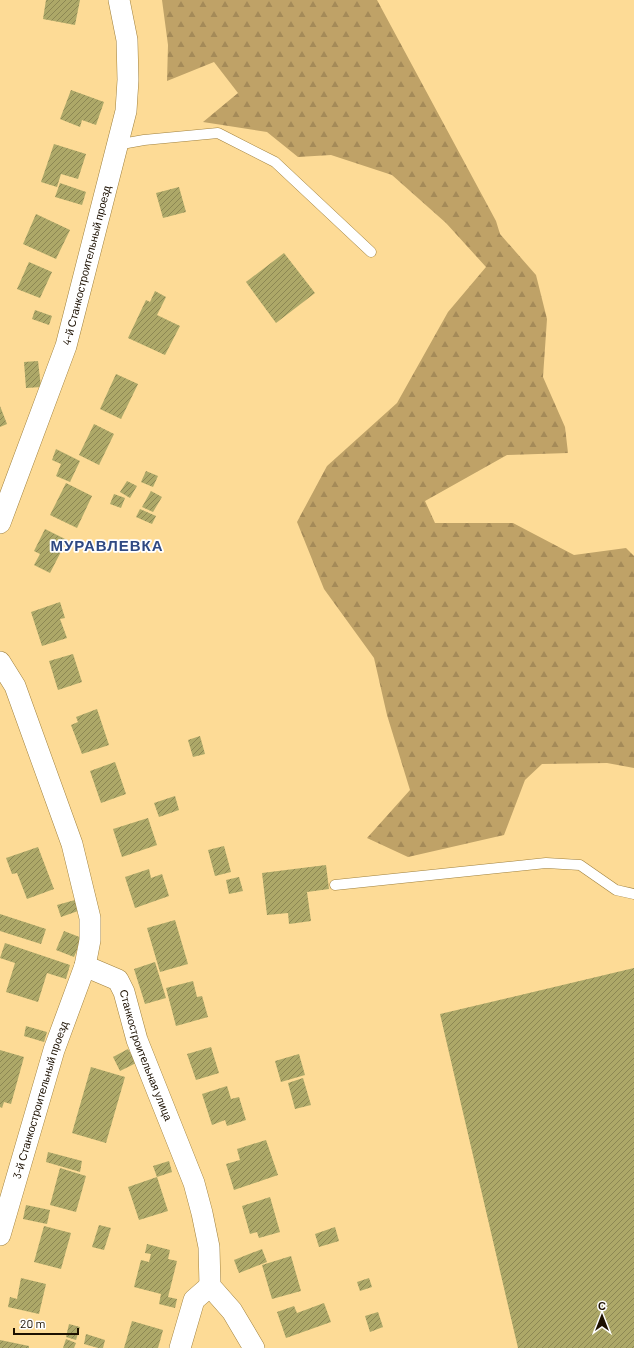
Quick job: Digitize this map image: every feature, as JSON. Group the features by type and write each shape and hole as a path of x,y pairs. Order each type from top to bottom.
{"street":[{"name":"4-й Станкостроительный проезд","path":"0,523 66,346 126,111 128,80 127,40 119,0"},
{"path":"0,662 15,686 72,844 90,918 90,940 85,966"},
{"name":"3-й Станкостроительный проезд","path":"0,1235 54,1050 85,966"},
{"name":"Станкостроительная улица","path":"85,966 118,980 124,992 137,1040 194,1183 209,1247 210,1286"},
{"path":"180,1348 194,1300 210,1286 232,1311 254,1348"}],"lane":[{"path":"116,146 144,140 218,133 275,162 371,252"},
{"path":"335,885 546,863 580,865 616,890 634,894"}],"green space":[{"path":"162,0 377,0 496,221 500,234 536,275 547,319 543,377 565,427 568,453 507,455 425,501 435,523 513,523 574,555 626,548 634,556 634,768 607,763 542,764 525,780 504,835 408,857 367,838 410,790 387,715 374,658 324,589 297,522 327,466 397,403 448,312 486,267 446,223 392,175 331,155 298,157 267,132 203,122 238,93 214,62 167,81 168,45"}],"building":[{"path":"46,0 80,0 75,25 43,19"},
{"path":"71,90 104,102 96,125 82,120 80,127 60,119"},
{"path":"54,144 86,154 78,179 61,174 57,187 41,182"},
{"path":"60,183 86,192 82,205 55,197"},
{"path":"179,187 186,212 163,218 156,193"},
{"path":"36,214 70,230 56,259 23,244"},
{"path":"284,253 315,293 276,323 246,282"},
{"path":"29,262 52,272 40,298 17,289"},
{"path":"155,291 166,297 157,315 180,326 165,355 128,338 146,300 150,302"},
{"path":"35,310 52,316 49,325 32,319"},
{"path":"38,361 41,387 26,388 24,362"},
{"path":"116,374 138,384 121,419 100,409"},
{"path":"0,406 7,424 0,427"},
{"path":"94,424 114,434 99,465 79,455"},
{"path":"56,449 80,461 70,482 56,476 61,464 52,460"},
{"path":"146,471 158,476 153,487 141,482"},
{"path":"127,481 137,486 130,498 120,492"},
{"path":"66,483 92,496 77,528 50,515"},
{"path":"151,491 162,497 153,512 142,507"},
{"path":"114,494 125,498 121,508 110,504"},
{"path":"140,509 156,516 152,524 136,517"},
{"path":"45,529 67,540 50,573 34,565 40,554 34,551"},
{"path":"60,602 65,618 60,619 67,638 42,646 31,612"},
{"path":"73,654 82,682 58,690 49,661"},
{"path":"97,709 109,745 82,754 71,725 78,722 76,717"},
{"path":"200,736 205,754 193,757 188,740"},
{"path":"115,762 126,794 101,803 90,771"},
{"path":"175,796 179,810 159,817 154,803"},
{"path":"148,818 157,845 122,857 113,829"},
{"path":"224,846 231,872 215,876 208,850"},
{"path":"38,847 54,889 27,899 17,873 12,874 6,858"},
{"path":"326,865 329,889 307,892 311,921 289,924 288,913 267,915 262,873"},
{"path":"149,869 151,878 162,874 169,896 135,908 125,877"},
{"path":"239,877 243,891 229,894 226,880"},
{"path":"75,900 78,911 61,917 57,905"},
{"path":"0,914 46,929 41,944 0,931"},
{"path":"175,920 188,964 160,972 147,928"},
{"path":"64,931 82,938 74,957 56,950"},
{"path":"5,943 70,965 66,979 47,973 38,1002 6,992 15,963 0,958"},
{"path":"155,962 166,998 145,1004 134,969"},
{"path":"634,968 634,1348 518,1348 440,1014"},
{"path":"193,981 197,997 202,996 208,1017 176,1026 166,988"},
{"path":"26,1026 47,1032 44,1042 24,1036"},
{"path":"211,1047 219,1073 196,1080 187,1054"},
{"path":"128,1049 136,1063 120,1071 113,1057"},
{"path":"0,1050 24,1057 11,1104 4,1102 2,1108 0,1107"},
{"path":"299,1054 305,1075 281,1082 275,1061"},
{"path":"91,1067 125,1077 106,1143 72,1133"},
{"path":"303,1078 311,1105 295,1109 288,1083"},
{"path":"227,1086 231,1099 239,1097 246,1120 227,1126 225,1120 212,1125 202,1094"},
{"path":"266,1140 278,1175 234,1190 226,1164 240,1160 237,1149"},
{"path":"48,1152 82,1161 80,1172 46,1162"},
{"path":"169,1161 172,1172 157,1177 153,1166"},
{"path":"60,1168 86,1176 76,1212 50,1205"},
{"path":"157,1177 168,1211 139,1220 128,1187"},
{"path":"270,1197 280,1232 259,1238 257,1232 250,1234 242,1206"},
{"path":"26,1205 50,1210 47,1224 23,1219"},
{"path":"99,1225 111,1228 104,1250 92,1247"},
{"path":"44,1226 71,1233 61,1269 34,1262"},
{"path":"335,1227 339,1241 319,1247 315,1234"},
{"path":"147,1244 170,1250 168,1259 177,1261 168,1297 177,1299 175,1308 159,1304 161,1294 134,1287 141,1260 149,1262 151,1254 145,1253"},
{"path":"262,1249 267,1262 239,1273 234,1260"},
{"path":"291,1256 301,1291 272,1299 262,1265"},
{"path":"21,1278 46,1284 39,1314 8,1307 10,1297 17,1299"},
{"path":"369,1278 372,1287 360,1291 357,1282"},
{"path":"324,1303 331,1322 286,1338 277,1312 294,1306 297,1313"},
{"path":"378,1312 383,1327 370,1332 365,1316"},
{"path":"132,1321 163,1330 158,1348 124,1348"},
{"path":"69,1324 80,1327 76,1340 66,1337"},
{"path":"86,1334 105,1340 103,1348 84,1344"},
{"path":"66,1339 76,1343 74,1348 63,1348"},
{"path":"0,1340 29,1346 29,1348 0,1348"}],"district":[{"name":"МУРАВЛЕВКА","path":"107,546"}]}
